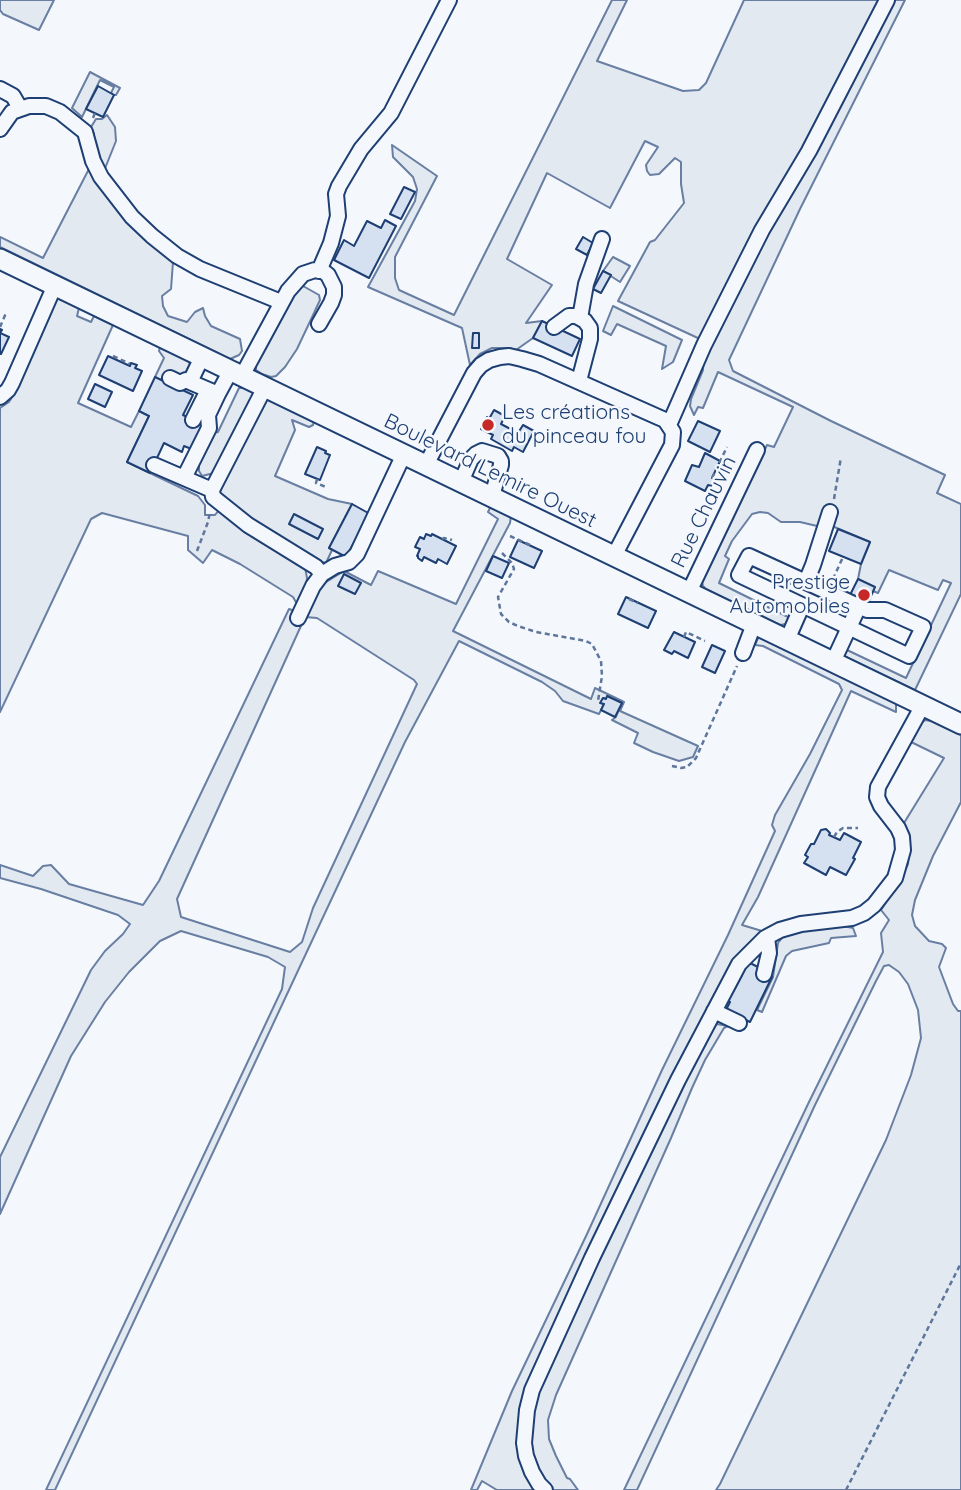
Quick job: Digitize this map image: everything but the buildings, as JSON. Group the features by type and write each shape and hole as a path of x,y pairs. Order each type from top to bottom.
{"main road":[{"name":"Boulevard Lemire Ouest","path":"0,259 55,285 89,311 236,373 961,724"}],"street":[{"path":"319,271 338,219 336,194 339,186 361,149 391,113 449,0"},
{"path":"669,425 704,345 762,230 809,151 887,0"},
{"path":"0,89 13,96 20,108"},
{"path":"0,128 12,112 20,108 46,106 60,112 85,132 93,161 101,177 132,217 152,236 177,256 200,269 281,302"},
{"path":"580,318 586,284 602,239"},
{"path":"193,420 213,392 236,373 295,282 303,274 323,271 334,287 331,303 319,324"},
{"path":"0,397 12,383 55,285"},
{"path":"554,327 569,316 576,316 590,328 590,339 579,381"},
{"path":"426,464 465,388 481,365 489,360 509,356 539,364 658,416 665,420 673,432 673,445 614,556"},
{"path":"190,382 202,357"},
{"path":"170,378 180,383 186,380 213,392"},
{"path":"214,495 265,387"},
{"path":"184,478 209,428 208,415 213,392"},
{"name":"Rue Chauvin","path":"689,592 757,450"},
{"path":"461,481 476,454 482,451 498,456 501,465 492,496"},
{"path":"299,618 313,586 322,574 349,562 357,554 404,454"},
{"path":"154,465 214,495 248,525 316,566 322,574"},
{"path":"806,582 830,512"},
{"path":"749,556 806,582 867,610 885,610 923,628 909,656 739,575 749,556"},
{"path":"787,640 802,606"},
{"path":"833,662 859,606"},
{"path":"743,653 754,624"},
{"path":"545,1490 532,1472 526,1456 525,1426 532,1390 592,1258 678,1080 739,964 767,937 791,926 852,918 864,913 874,905 895,878 903,849 902,837 881,806 877,797 878,788 923,705"},
{"path":"764,974 769,962 767,937"},
{"path":"713,1012 739,1023"}],"path":[{"path":"0,327 6,313"},
{"path":"113,356 130,365"},
{"path":"712,478 727,447"},
{"path":"830,512 841,457"},
{"path":"317,479 316,483 326,487"},
{"path":"197,551 208,523 214,495"},
{"path":"510,536 530,545"},
{"path":"442,539 452,540"},
{"path":"502,553 512,563 513,569 498,597 501,614 509,622 536,632 592,644 601,661 599,699"},
{"path":"827,592 844,557"},
{"path":"629,599 638,603"},
{"path":"684,637 686,632 705,641"},
{"path":"672,766 687,766 696,758 743,653"},
{"path":"834,837 843,828 858,828"},
{"path":"846,1490 961,1263"}],"shaded area":[{"path":"0,0 54,0 39,30 3,14"},
{"path":"612,0 627,0 597,61 683,91 699,90 706,83 744,0 905,0 800,209 729,360 733,371 945,475 937,493 961,504 961,594 915,690 850,659 844,652 847,650 906,678 951,583 943,580 938,590 889,570 878,593 873,591 874,587 858,579 870,542 832,526 836,509 827,507 824,521 817,526 781,522 768,513 752,514 732,541 725,556 729,559 719,583 788,617 786,624 780,625 703,586 702,582 767,445 774,447 793,407 718,372 703,408 698,407 694,415 690,406 691,399 703,370 704,355 700,339 618,301 650,242 655,240 684,203 681,162 675,158 659,174 650,175 646,165 658,147 645,141 610,208 547,173 507,259 552,285 526,323 542,321 533,338 516,350 492,348 480,354 470,365 462,328 368,287 415,201 417,189 413,177 393,157 392,145 437,176 395,257 395,278 399,290 454,315"},
{"path":"90,72 120,88 114,95 111,93 114,87 100,80 82,117 72,108"},
{"path":"107,115 115,127 116,141 104,171 93,152 94,134 91,127 96,119"},
{"path":"91,165 131,221 173,262 171,289 162,296 168,316 187,322 195,312 203,308 211,326 240,339 242,351 239,355 230,359 0,247 0,237 43,258"},
{"path":"613,257 630,266 620,282 603,271"},
{"path":"303,286 319,295 320,300 314,313 285,367 276,376 262,374 256,370 256,364 297,288"},
{"path":"57,298 79,308 77,316 91,322 94,316 113,325 78,403 131,427 139,411 149,416 127,462 198,496 205,505 205,515 215,515 219,510 305,567 306,591 344,571 371,585 378,571 456,604 498,519 488,512 491,506 511,516 510,523 453,631 591,699 595,688 624,702 620,711 698,746 693,757 679,761 653,752 634,743 638,733 612,720 622,702 608,696 603,698 601,703 604,704 599,714 563,701 542,682 459,641 405,742 55,1490 46,1490 282,989 285,967 268,957 181,931 160,941 129,972 105,1002 71,1056 0,1214 0,1157 91,970 130,924 118,915 0,878 0,865 33,876 43,866 51,865 69,884 143,905 159,881 289,609 295,611 297,604 293,597 212,550 203,563 188,550 188,536 102,513 91,519 0,712 0,408 12,397","holes":["305,617 317,618 417,684 313,908 302,942 290,952 181,917 177,899"]},
{"path":"613,306 682,340 673,362 662,369 666,346 617,324 611,335 603,331"},
{"path":"160,347 188,360 190,364 184,376 173,371 160,380 155,377 164,358 159,351"},
{"path":"239,388 248,388 254,394 214,473 202,476 199,460 213,433 218,432"},
{"path":"264,400 314,421 309,427 292,420 295,430 275,476 328,499 352,504 329,548 332,550 326,563 309,559 224,503 220,493 221,482"},
{"path":"759,636 896,703 896,712 851,691 758,897 742,925 762,931 732,964 521,1426 540,1490 497,1490 482,1481 477,1490 471,1490 512,1391 775,831 772,825 775,815 842,690 839,684 763,646 755,645"},
{"path":"925,720 961,735 961,802 933,856 915,900 912,915 915,926 929,941 942,944 946,948 939,967 953,1004 961,1011 961,1490 716,1490 886,1140 911,1075 921,1038 918,1010 908,984 899,972 889,965 884,966 876,981 815,1105 637,1490 624,1490 883,952 881,933 889,920 881,910 908,864 910,845 904,823 944,758 909,741"},
{"path":"838,925 853,928 856,936 831,938 829,943 792,951 786,956 762,1012 757,1010 773,977 778,943 782,938 789,932"},
{"path":"717,1024 728,1026 724,1028 705,1060 556,1395 548,1420 549,1439 567,1478 578,1490 550,1490 540,1479 527,1434 531,1406 551,1355 709,1028"}],"place":[{"name":"Les créations du pinceau fou","path":"488,425"},
{"name":"Prestige Automobiles","path":"864,595"}]}
